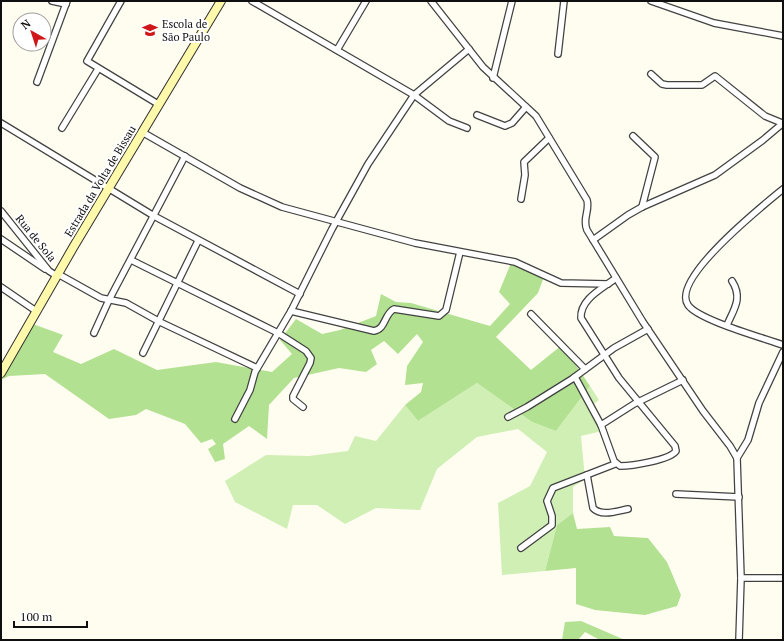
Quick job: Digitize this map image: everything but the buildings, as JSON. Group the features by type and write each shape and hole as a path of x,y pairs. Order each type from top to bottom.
{"main road":[{"name":"Estrada da Volta de Bissau","path":"1,373 57,275 110,189 158,104 221,1"}],"street":[{"path":"37,82 66,3 52,1"},
{"path":"121,1 87,61 158,104"},
{"path":"252,1 414,95 449,121 467,128"},
{"path":"337,50 366,1"},
{"path":"431,1 493,78 536,116 587,200 588,205 584,225 648,329 730,446 736,458 739,497 741,578 739,640"},
{"path":"493,78 512,1"},
{"path":"558,54 564,1"},
{"path":"651,1 714,23 783,36"},
{"path":"235,419 250,390 252,378 291,311 336,222 368,164 414,95 469,49"},
{"path":"62,128 98,69"},
{"path":"593,240 642,207 715,175 763,140 783,123 765,116 715,76 702,85 667,85 662,84 651,74"},
{"path":"477,115 505,126 512,123 526,107"},
{"path":"1,123 154,216 198,241 300,294"},
{"path":"142,132 262,200 300,213 415,243 515,262 561,283 608,284"},
{"path":"633,136 654,157 642,207"},
{"path":"521,199 525,175 524,162 549,138"},
{"path":"94,333 109,300 185,156"},
{"path":"783,189 744,220 717,247 696,273 687,291 686,299 687,304 692,310 727,325 783,345"},
{"name":"Rua de Sola","path":"1,211 49,271 101,298 126,303 160,322 258,368"},
{"path":"1,239 49,271"},
{"path":"143,353 160,322 198,241"},
{"path":"291,311 374,331 382,326 388,314 394,308 439,316 446,310 460,252"},
{"path":"131,260 278,333 306,352 311,358 310,363 293,396 293,399 303,407"},
{"path":"521,548 552,525 552,516 547,501 553,488 615,464 624,466 666,458 674,454 676,451 675,446 638,402 603,355 583,324 581,312 588,300 616,278"},
{"path":"727,325 738,299 737,288 732,281"},
{"path":"1,287 36,311"},
{"path":"531,314 585,369"},
{"path":"508,417 575,377 603,355 648,329"},
{"path":"736,458 748,440 759,403 783,352"},
{"path":"575,377 601,425 615,464"},
{"path":"601,425 638,402 683,380"},
{"path":"587,475 593,508 596,511 601,513 628,509"},
{"path":"676,494 739,497"},
{"path":"741,578 783,578"}],"green space":[{"path":"511,263 545,274 538,293 496,337 531,370 562,345 590,386 556,431 532,422 477,383 418,421 405,405 421,392 423,383 405,385 407,366 423,342 417,334 398,354 384,341 371,350 377,364 366,372 339,368 294,378 269,405 267,439 249,426 223,444 225,459 215,462 208,449 216,444 212,439 201,443 185,424 146,409 136,415 109,419 45,374 9,376 1,380 33,324 63,335 53,352 81,364 114,349 157,370 216,362 272,372 292,354 280,340 296,319 322,334 340,330 376,316 381,294 396,302 411,303 490,326 510,304 499,292"},
{"path":"477,383 532,422 556,431 590,386 599,400 590,407 602,431 581,436 585,479 573,487 573,513 557,525 545,571 502,575 498,503 530,486 547,452 518,429 477,437 437,469 420,510 376,508 345,524 317,505 293,505 287,529 235,502 225,481 266,455 309,456 348,451 355,436 376,441 405,405 418,421"},
{"path":"573,513 577,529 610,527 614,536 648,538 667,562 681,595 677,606 645,615 595,610 576,604 576,568 545,571 557,525"},
{"path":"581,621 625,640 600,640 585,632 578,640 562,640 565,622"}],"place":[{"name":"Escola de São Paulo","path":"150,30"}]}
